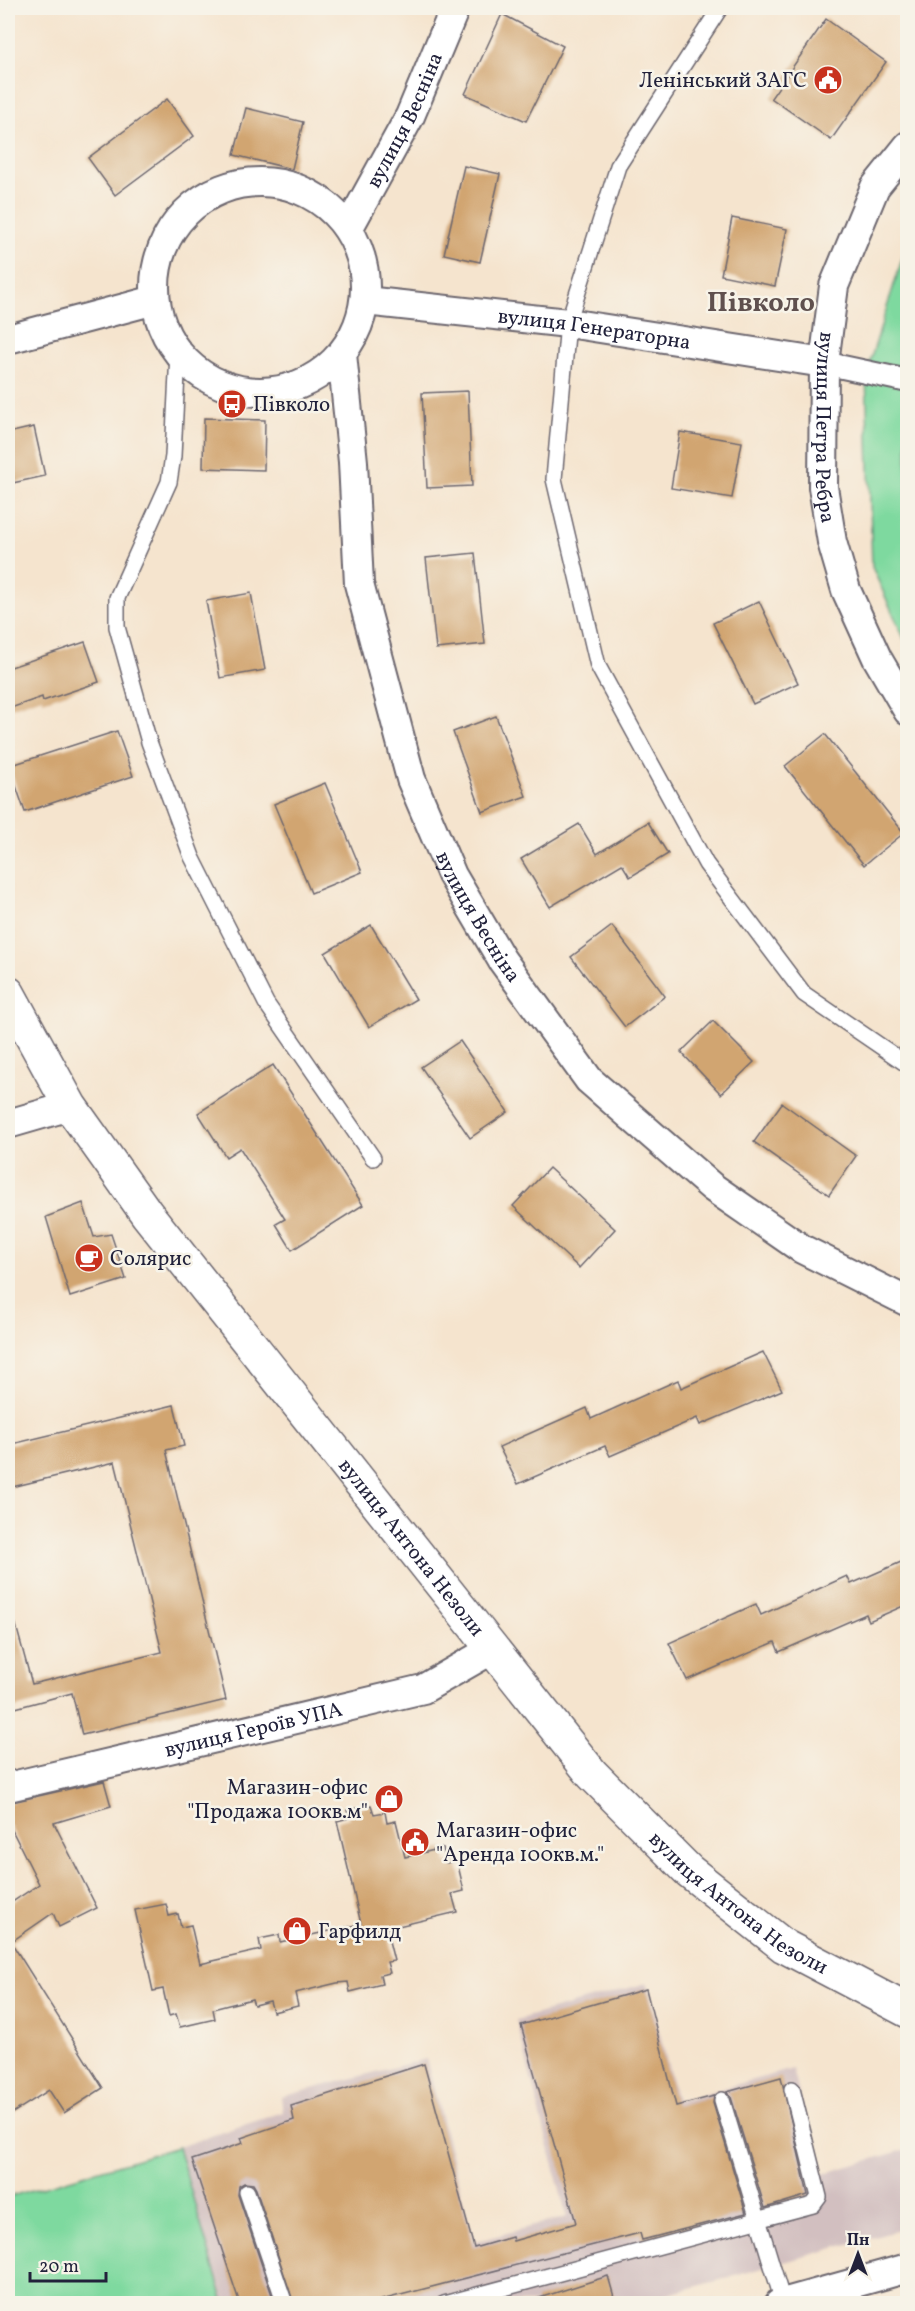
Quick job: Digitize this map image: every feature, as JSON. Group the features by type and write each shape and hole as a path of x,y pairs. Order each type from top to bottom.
{"main road":[{"name":"вулиця Антона Незоли","path":"8,993 70,1106 147,1215 592,1774 689,1871 784,1946 908,2011"}],"street":[{"name":"вулиця Весніна","path":"348,230 410,116 455,8"},
{"name":"вулиця Петра Ребра","path":"908,146 875,187 834,286 824,363 823,487 832,542 846,590 877,658 908,711"},
{"path":"249,181 282,183 314,195 348,230 357,242 365,271 365,301 357,329 342,354 319,375 290,388 259,392 228,387 200,374 178,353 163,328 155,300 156,266 167,235 188,209 216,190 249,181"},
{"path":"8,339 155,300"},
{"name":"вулиця Генераторна","path":"365,301 568,323 824,363"},
{"name":"вулиця Весніна","path":"342,354 353,462 359,584 411,779 452,875 502,960 590,1080 712,1187 802,1249 908,1302"},
{"path":"824,363 908,381"},
{"path":"8,1124 70,1106"},
{"name":"вулиця Героїв УПА","path":"8,1787 423,1689 491,1650"},
{"path":"781,2303 908,2268"}],"lane":[{"path":"720,8 618,166 568,323 554,479 598,666 706,864 804,994 908,1065"},
{"path":"178,353 173,456 169,482 117,598 117,627 149,742 192,857 267,1003 374,1158"},
{"path":"444,2304 758,2222 813,2205 819,2197 792,2089"},
{"path":"722,2100 781,2303"},
{"path":"247,2192 285,2304"}],"shaded area":[{"path":"647,1983 677,2101 793,2069 819,2175 907,2149 907,2228 637,2303 224,2303 178,2147 283,2112 281,2097 426,2059 474,2242 567,2217 516,2020"}],"green space":[{"path":"907,243 907,645 872,567 866,374"},
{"path":"178,2147 224,2303 8,2303 8,2197"}],"building":[{"path":"502,14 563,46 526,121 465,94"},
{"name":"Ленінський ЗАГС","path":"826,19 886,62 831,140 771,98"},
{"path":"167,99 194,136 115,195 88,158"},
{"path":"246,108 303,122 292,169 234,155"},
{"path":"464,166 500,174 480,262 444,254"},
{"path":"732,218 787,229 775,286 721,275"},
{"path":"468,391 472,486 427,488 422,393"},
{"path":"204,418 265,420 264,470 203,468"},
{"path":"34,427 45,476 8,484 8,433"},
{"path":"680,432 742,442 732,498 671,488"},
{"path":"475,553 485,644 436,649 426,558"},
{"path":"251,593 265,670 220,678 206,601"},
{"path":"759,601 798,683 753,704 713,623"},
{"path":"85,642 99,682 43,701 42,697 8,709 8,668"},
{"path":"496,716 526,796 482,812 453,732"},
{"path":"117,731 133,776 25,812 9,766"},
{"path":"825,734 904,833 864,865 785,766"},
{"path":"325,783 362,872 311,893 274,804"},
{"path":"648,822 668,854 630,877 622,864 550,907 521,859 579,824 597,854"},
{"path":"371,925 416,999 369,1027 325,953"},
{"path":"612,926 665,996 625,1027 571,957"},
{"path":"713,1021 754,1062 721,1094 681,1052"},
{"path":"460,1041 508,1112 470,1138 421,1067"},
{"path":"273,1065 363,1205 292,1250 276,1224 285,1219 240,1148 226,1157 198,1113"},
{"path":"782,1103 856,1156 829,1195 754,1142"},
{"path":"549,1168 615,1229 579,1268 513,1206"},
{"name":"Солярис","path":"83,1203 94,1237 111,1234 126,1279 70,1297 46,1217"},
{"path":"763,1352 782,1390 700,1425 697,1418 610,1456 605,1446 518,1484 499,1447 587,1408 591,1419 678,1380 681,1388"},
{"path":"174,1405 184,1446 166,1450 226,1700 82,1735 72,1693 8,1710 8,1619 14,1618 32,1684 162,1652 115,1462 8,1488 8,1445"},
{"path":"908,1559 908,1604 869,1621 866,1614 779,1652 775,1642 687,1680 669,1643 756,1604 761,1615 847,1576 851,1584"},
{"path":"104,1781 111,1806 54,1823 97,1908 59,1927 53,1913 11,1942 103,2088 64,2113 49,2090 8,2116 8,1905 39,1884 8,1822 8,1803"},
{"path":"371,1805 374,1814 385,1812 387,1823 396,1821 405,1857 443,1848 446,1863 457,1861 464,1891 452,1894 457,1912 386,1929 394,1961 387,1962 390,1973 380,1975 382,1984 350,1992 348,1982 337,1983 295,1993 298,2006 273,2012 270,2001 254,2005 252,1999 213,2009 215,2019 180,2027 176,2014 169,2016 163,1989 153,1991 135,1910 166,1904 169,1916 178,1914 181,1927 191,1925 200,1964 261,1950 259,1939 279,1935 280,1942 361,1924 337,1821 349,1818 347,1810"},
{"path":"646,1989 676,2106 714,2096 713,2103 746,2213 642,2240 640,2233 366,2304 294,2304 256,2189 253,2184 244,2183 239,2186 238,2195 275,2304 240,2304 192,2160 243,2143 241,2138 294,2120 291,2106 424,2064 474,2248 512,2237 513,2241 576,2223 521,2025"},
{"path":"781,2077 808,2195 765,2208 731,2097 727,2092"},
{"path":"608,2276 616,2304 537,2304 536,2299"}],"place":[{"name":"Ленінський ЗАГС","path":"828,80"},
{"name":"Півколо","path":"232,404"},
{"name":"Солярис","path":"89,1258"},
{"name":"Магазин-офис \"Продажа 100кв.м\"","path":"389,1799"},
{"name":"Магазин-офис \"Аренда 100кв.м.\"","path":"415,1842"},
{"name":"Гарфилд","path":"297,1931"}],"district":[{"name":"Півколо","path":"761,302"}]}
